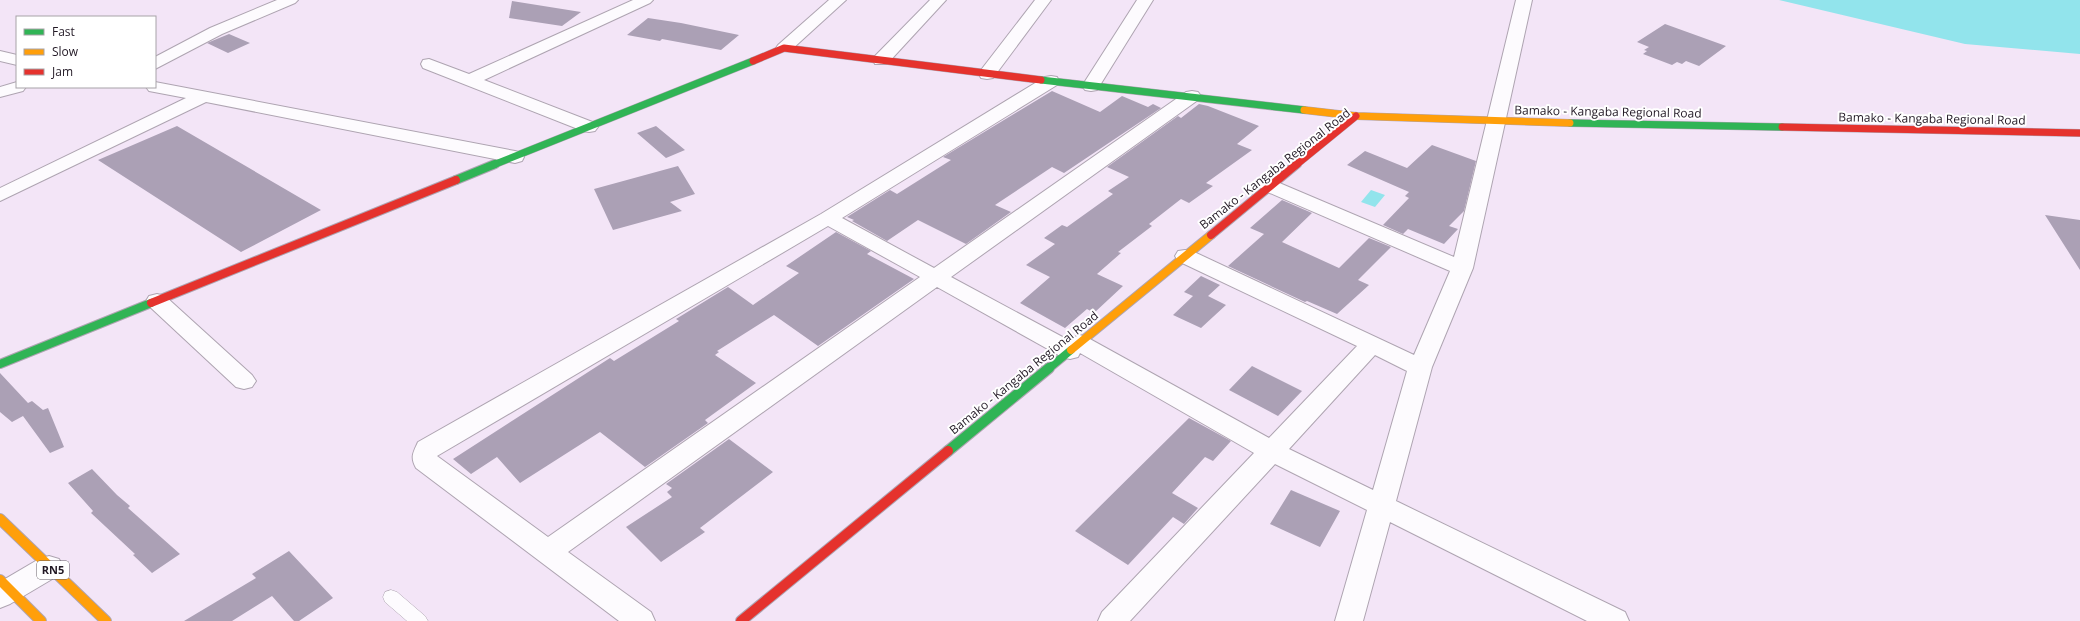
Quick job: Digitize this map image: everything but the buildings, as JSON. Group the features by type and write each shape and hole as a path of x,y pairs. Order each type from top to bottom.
{"main road":[{"path":"0,364 784,48 987,74 1192,96 1356,116"},
{"name":"Bamako - Kangaba Regional Road","path":"740,621 1356,116 1495,122 2080,133"},
{"name":"RN5","path":"0,519 106,621"},
{"path":"3,588 41,621"}],"street":[{"path":"156,63 216,31 290,0"},
{"path":"470,80 645,0"},
{"path":"784,48 838,0"},
{"path":"881,60 938,0"},
{"path":"987,74 1043,0"},
{"path":"1091,86 1145,0"},
{"path":"1349,621 1420,367 1462,268 1524,0"},
{"path":"0,56 16,60"},
{"path":"429,64 589,127"},
{"path":"641,621 425,461 424,456 427,449 828,218 1051,81"},
{"path":"0,92 16,87"},
{"path":"156,87 516,156"},
{"path":"0,196 205,96"},
{"path":"547,552 1192,96"},
{"path":"1270,186 1462,268"},
{"path":"828,218 935,278 1075,347 1271,451 1382,506 1580,612 1615,621"},
{"path":"1186,256 1420,367"},
{"path":"157,301 244,381"},
{"path":"1112,621 1372,344"},
{"path":"3,588 49,567"}],"lane":[{"path":"390,597 419,621"}],"water":[{"path":"1779,0 2080,0 2080,54 1965,44"},
{"path":"1371,190 1385,195 1375,207 1361,202"}],"traffic: fast":[{"path":"456,180 753,61"},
{"path":"1041,80 1304,110"},
{"path":"1570,123 1782,127"},
{"path":"0,364 151,303"},
{"path":"948,451 1071,350"}],"traffic: slow":[{"path":"1304,110 1356,116 1570,123"},
{"path":"1071,350 1211,235"},
{"path":"0,519 106,621"},
{"path":"0,580 41,621"}],"traffic: jam":[{"path":"753,61 784,48 1041,80"},
{"path":"1211,235 1356,116"},
{"path":"1782,127 2080,133"},
{"path":"151,303 456,180"},
{"path":"741,621 948,451"}]}
